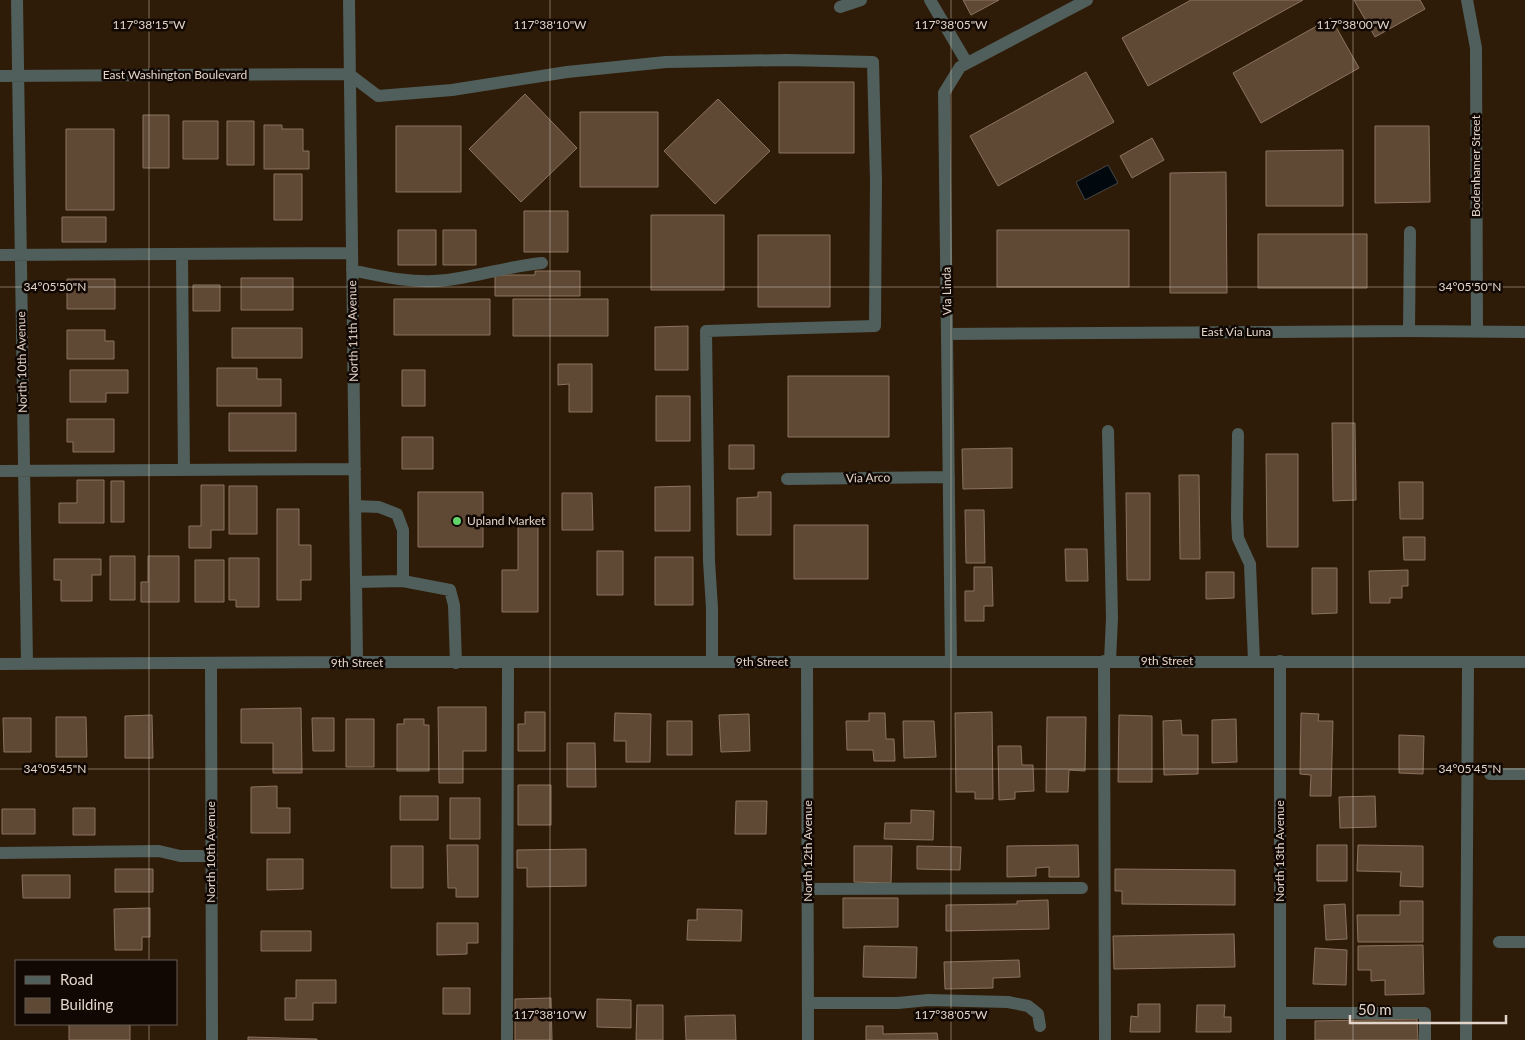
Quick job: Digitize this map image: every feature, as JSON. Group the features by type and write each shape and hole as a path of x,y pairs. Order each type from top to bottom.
{"street":[{"name":"North 10th Avenue","path":"17,0 27,664"},
{"name":"North 11th Avenue","path":"349,0 357,662"},
{"path":"840,7 861,0"},
{"path":"930,0 967,63"},
{"name":"Via Linda","path":"951,662 944,93 960,67 1087,0"},
{"name":"Bodenhamer Street","path":"1467,0 1476,48 1477,332"},
{"path":"349,74 378,96 452,90 566,72 666,62 786,60 873,62 876,181 875,326 706,330 712,662"},
{"name":"East Washington Boulevard","path":"0,76 349,74"},
{"path":"1409,331 1410,232"},
{"path":"0,255 351,253"},
{"path":"182,254 184,470"},
{"path":"352,270 390,278 423,281 447,280 518,265 542,263"},
{"name":"East Via Luna","path":"947,334 1525,332"},
{"path":"1105,1040 1107,661 1112,618 1108,431"},
{"path":"1238,434 1238,538 1250,564 1254,661"},
{"path":"0,471 354,469"},
{"name":"Via Arco","path":"788,479 949,477"},
{"path":"355,506 379,507 397,514 403,530 403,581"},
{"path":"356,582 403,581 450,590 454,606 456,663"},
{"name":"9th Street","path":"0,664 1107,661 1525,662"},
{"name":"North 13th Avenue","path":"1280,661 1280,1040"},
{"name":"North 12th Avenue","path":"807,662 808,1040"},
{"path":"1466,1040 1468,662"},
{"path":"506,1040 508,663"},
{"name":"North 10th Avenue","path":"211,664 212,1040"},
{"path":"1490,774 1525,774"},
{"path":"0,853 159,851 180,856 211,856"},
{"path":"808,890 1082,888"},
{"path":"1498,942 1525,942"},
{"path":"808,1003 898,1003 928,1000 1008,1002 1028,1006 1038,1014 1040,1026"},
{"path":"1280,1013 1425,1013 1425,1040"}],"shaded area":[{"path":"1108,165 1118,183 1085,200 1076,182"}],"building":[{"path":"963,0 999,0 971,15"},
{"path":"1191,0 1303,0 1148,86 1122,38"},
{"path":"1354,0 1420,0 1425,9 1375,37"},
{"path":"1331,18 1359,68 1261,123 1233,73"},
{"path":"1086,72 1114,122 998,186 970,136"},
{"path":"779,82 854,82 854,153 779,153"},
{"path":"525,94 577,148 521,202 469,149"},
{"path":"718,99 770,151 715,204 664,151"},
{"path":"580,112 658,112 658,187 580,187"},
{"path":"143,115 169,115 169,168 143,168"},
{"path":"183,121 218,121 218,159 183,159"},
{"path":"227,121 254,121 254,165 227,165"},
{"path":"264,125 282,125 282,129 303,129 303,151 309,151 309,169 264,169"},
{"path":"396,126 461,126 461,192 396,192"},
{"path":"1375,126 1429,126 1430,202 1375,203"},
{"path":"66,129 114,129 114,210 66,210"},
{"path":"1152,138 1164,160 1132,178 1120,156"},
{"path":"1343,150 1343,206 1266,206 1266,151"},
{"path":"1226,172 1227,293 1170,293 1170,173"},
{"path":"274,174 302,174 302,220 274,220"},
{"path":"524,211 568,211 568,252 524,252"},
{"path":"651,215 724,215 724,290 651,290"},
{"path":"62,217 106,217 106,242 62,242"},
{"path":"398,230 436,230 436,265 398,265"},
{"path":"443,230 476,230 476,265 443,265"},
{"path":"997,230 1129,230 1129,287 997,287"},
{"path":"1258,234 1367,234 1367,288 1258,288"},
{"path":"758,235 830,235 830,307 758,307"},
{"path":"535,271 580,271 580,296 495,296 495,275 535,275"},
{"path":"241,278 293,278 293,310 241,310"},
{"path":"67,279 115,279 115,309 67,309"},
{"path":"193,285 220,285 220,311 193,311"},
{"path":"394,299 490,299 490,335 394,335"},
{"path":"513,299 608,299 608,336 513,336"},
{"path":"688,326 688,370 655,370 655,327"},
{"path":"232,328 302,328 302,358 232,358"},
{"path":"67,330 105,330 105,341 114,341 114,359 67,359"},
{"path":"558,364 592,364 592,412 569,412 569,384 558,385"},
{"path":"217,368 257,368 257,379 281,379 281,406 217,406"},
{"path":"70,370 128,370 128,393 106,393 106,402 70,402"},
{"path":"402,370 425,370 425,406 402,406"},
{"path":"788,376 889,376 889,437 788,437"},
{"path":"656,396 690,396 690,441 656,441"},
{"path":"229,413 296,413 296,451 229,451"},
{"path":"67,419 114,419 114,452 73,452 73,442 67,442"},
{"path":"1332,423 1355,423 1356,500 1333,501"},
{"path":"402,437 433,437 433,469 402,469"},
{"path":"729,445 754,445 754,469 729,469"},
{"path":"1012,448 1012,488 963,489 962,449"},
{"path":"1266,454 1298,454 1298,547 1267,547"},
{"path":"1179,475 1199,475 1200,559 1180,559"},
{"path":"77,480 104,480 104,523 59,523 59,503 77,503"},
{"path":"111,481 124,481 124,522 111,522"},
{"path":"1399,482 1423,482 1423,519 1400,519"},
{"path":"201,485 224,485 224,530 211,530 211,548 189,548 189,526 201,526"},
{"path":"229,486 257,486 257,534 229,534"},
{"path":"690,486 690,531 655,531 655,487"},
{"path":"418,492 483,492 483,547 418,547"},
{"path":"758,492 771,492 771,535 737,535 737,498 758,497"},
{"path":"562,493 592,493 593,530 562,530"},
{"path":"1126,493 1150,493 1150,580 1127,580"},
{"path":"277,509 299,509 299,545 311,545 311,580 301,580 301,600 277,600"},
{"path":"965,510 984,510 985,563 966,563"},
{"path":"518,521 538,521 538,612 502,612 502,570 518,570"},
{"path":"794,525 868,525 868,579 794,579"},
{"path":"1403,537 1425,537 1425,560 1404,560"},
{"path":"1065,549 1087,549 1088,581 1066,581"},
{"path":"597,551 623,551 623,595 597,595"},
{"path":"110,556 135,556 135,600 110,600"},
{"path":"148,556 179,556 179,602 141,602 141,582 148,582"},
{"path":"655,557 693,557 693,605 655,605"},
{"path":"229,558 259,558 259,607 236,607 236,600 229,600"},
{"path":"54,559 101,559 101,575 92,575 92,601 61,601 61,580 54,580"},
{"path":"195,560 224,560 224,602 195,602"},
{"path":"974,567 992,567 993,606 984,606 984,621 965,621 965,591 974,591"},
{"path":"1312,568 1337,568 1337,613 1312,614"},
{"path":"1408,570 1408,586 1402,586 1402,598 1390,598 1390,603 1370,603 1369,571"},
{"path":"1206,572 1234,572 1234,598 1206,599"},
{"path":"438,707 486,707 486,751 463,751 463,783 439,783"},
{"path":"301,708 302,773 273,773 273,743 241,743 241,709"},
{"path":"525,712 545,712 545,751 518,751 518,724 525,724"},
{"path":"992,712 993,799 975,799 975,792 956,792 955,713"},
{"path":"615,713 651,714 650,762 626,762 626,741 614,741"},
{"path":"869,713 885,713 886,739 894,739 895,761 874,761 873,750 847,750 846,721 869,721"},
{"path":"1301,713 1319,714 1318,721 1333,721 1331,796 1310,796 1311,775 1300,774"},
{"path":"749,714 750,751 721,752 719,715"},
{"path":"152,715 153,758 125,758 125,716"},
{"path":"1119,715 1152,716 1152,782 1118,782"},
{"path":"56,717 86,717 87,757 56,757"},
{"path":"1047,717 1086,717 1085,771 1069,770 1068,792 1046,792"},
{"path":"3,718 31,718 31,752 4,752"},
{"path":"312,718 334,718 334,751 313,751"},
{"path":"346,719 374,719 374,767 346,767"},
{"path":"404,719 424,719 424,725 429,725 429,771 397,771 397,724 404,724"},
{"path":"1236,719 1237,762 1212,763 1212,720"},
{"path":"1181,720 1182,735 1198,735 1198,774 1164,775 1163,721"},
{"path":"667,721 692,721 692,755 667,755"},
{"path":"903,721 934,721 936,757 904,758"},
{"path":"1399,735 1424,736 1423,774 1399,773"},
{"path":"567,743 595,743 596,787 567,787"},
{"path":"998,746 1021,746 1022,765 1033,765 1034,791 1015,792 1015,799 999,800"},
{"path":"518,785 551,785 551,825 518,825"},
{"path":"277,786 277,808 290,808 290,833 251,833 251,787"},
{"path":"400,796 438,796 438,820 400,820"},
{"path":"1375,796 1376,827 1340,828 1339,797"},
{"path":"450,798 480,798 480,839 450,839"},
{"path":"736,801 767,801 766,834 735,834"},
{"path":"73,808 95,808 95,835 73,835"},
{"path":"2,809 35,809 35,834 2,834"},
{"path":"911,810 934,811 933,840 884,839 885,823 911,823"},
{"path":"447,845 478,845 478,897 456,897 456,888 448,888"},
{"path":"1078,845 1079,877 1049,877 1049,867 1036,868 1036,876 1007,877 1007,846"},
{"path":"1317,845 1347,845 1347,881 1317,881"},
{"path":"1358,845 1423,846 1423,887 1400,886 1401,872 1357,871"},
{"path":"391,846 423,846 423,888 391,888"},
{"path":"854,846 892,846 891,883 854,882"},
{"path":"917,846 961,847 960,870 917,869"},
{"path":"586,849 586,886 527,887 527,868 517,868 517,850"},
{"path":"267,859 303,859 303,889 267,890"},
{"path":"115,869 153,869 153,892 115,892"},
{"path":"1115,869 1235,870 1235,905 1122,904 1122,891 1115,891"},
{"path":"22,875 70,875 70,898 23,898"},
{"path":"843,898 898,898 898,927 843,928"},
{"path":"1048,900 1049,929 946,931 946,905 1017,904 1017,901"},
{"path":"1400,901 1423,901 1423,942 1358,942 1357,915 1400,915"},
{"path":"1345,904 1347,939 1326,940 1324,905"},
{"path":"150,908 150,937 142,937 142,950 115,950 114,909"},
{"path":"697,909 742,910 741,941 687,940 688,920 697,920"},
{"path":"437,923 478,923 478,943 467,943 467,954 437,955"},
{"path":"261,931 311,931 311,951 261,951"},
{"path":"1234,934 1235,967 1114,969 1113,936"},
{"path":"1423,945 1424,994 1385,995 1385,980 1371,981 1371,970 1358,970 1358,946"},
{"path":"864,946 917,947 916,978 863,977"},
{"path":"1315,948 1347,950 1346,985 1313,984"},
{"path":"1019,960 1020,977 993,978 993,988 945,989 944,962"},
{"path":"296,980 336,980 336,1003 313,1003 313,1020 285,1020 285,998 296,998"},
{"path":"443,988 470,988 470,1014 443,1014"},
{"path":"551,998 552,1040 515,1040 515,999"},
{"path":"597,999 631,1000 631,1028 597,1027"},
{"path":"1138,1004 1160,1004 1160,1032 1130,1032 1131,1016 1138,1017"},
{"path":"637,1005 663,1005 663,1040 636,1040"},
{"path":"1197,1005 1225,1005 1224,1017 1231,1017 1231,1032 1196,1032"},
{"path":"735,1015 736,1040 686,1040 685,1016"},
{"path":"1417,1019 1418,1040 1315,1040 1315,1021"},
{"path":"69,1025 130,1025 130,1040 69,1040"},
{"path":"866,1026 883,1026 883,1034 937,1033 938,1040 866,1040"},
{"path":"248,1037 317,1039 317,1040 248,1040"}],"place":[{"name":"Upland Market","path":"457,521"}]}
